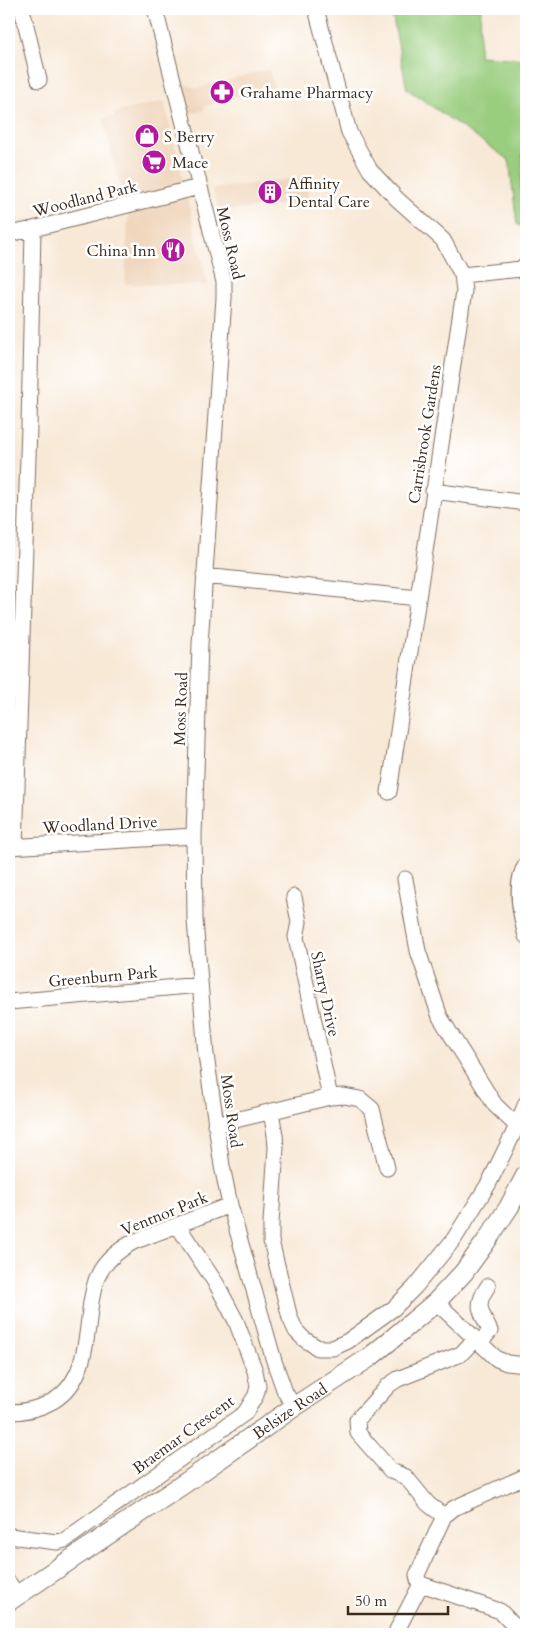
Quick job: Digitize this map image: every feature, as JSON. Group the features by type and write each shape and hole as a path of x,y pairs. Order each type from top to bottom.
{"street":[{"path":"22,9 39,80"},
{"name":"Moss Road","path":"155,9 224,282 200,644 194,836 195,920 200,985 216,1125 230,1205 274,1362 285,1392 294,1407"},
{"path":"316,9 349,132 370,170 396,199 443,240 462,275 521,270 526,264"},
{"name":"Woodland Park","path":"9,234 33,230 199,187"},
{"path":"12,846 29,437 33,230"},
{"name":"Carrisbrook Gardens","path":"389,792 464,291 462,275"},
{"path":"433,491 526,503"},
{"path":"204,576 418,598"},
{"name":"Woodland Drive","path":"12,846 194,836"},
{"path":"526,865 519,882 526,936"},
{"path":"405,879 418,951 440,1017 495,1104 517,1126"},
{"name":"Sharry Drive","path":"294,897 299,922 296,937 330,1098"},
{"name":"Greenburn Park","path":"9,1002 200,985"},
{"path":"216,1125 330,1098 344,1096 360,1100 372,1109 387,1168"},
{"path":"270,1112 276,1148 271,1224 272,1241 290,1318 296,1331 304,1339 318,1348 333,1348 348,1341 394,1308 415,1287 454,1239 489,1183 526,1103"},
{"name":"Belsize Road","path":"12,1593 60,1567 370,1357 436,1302 464,1272 509,1207 526,1175"},
{"name":"Ventnor Park","path":"9,1412 37,1409 60,1396 71,1386 83,1355 97,1276 106,1263 119,1250 134,1242 230,1205"},
{"name":"Braemar Crescent","path":"9,1536 57,1542 65,1540 245,1413 252,1404 258,1386 255,1371 236,1321 217,1285 178,1226"},
{"path":"444,1516 428,1504 406,1477 391,1471 358,1433 357,1420 389,1385 398,1379 461,1354 490,1332 479,1308 482,1295 488,1286"},
{"path":"436,1302 497,1359 507,1363 526,1365"},
{"path":"522,1634 500,1611 421,1584 417,1575 444,1516 454,1508 526,1476"},
{"path":"397,1630 421,1584"}],"shaded area":[{"path":"269,69 274,87 205,106 204,110 190,114 183,84 198,88"},
{"path":"164,101 208,285 125,284 128,215 103,118 114,116 113,113"},
{"path":"305,177 310,201 219,212 213,189"}],"green space":[{"path":"391,9 481,9 479,56 526,59 526,99 521,186 523,227 517,224 509,160 407,89"}],"place":[{"name":"Grahame Pharmacy","path":"222,92"},
{"name":"S Berry","path":"147,136"},
{"name":"Mace","path":"154,162"},
{"name":"Affinity Dental Care","path":"270,192"},
{"name":"China Inn","path":"173,250"}]}
